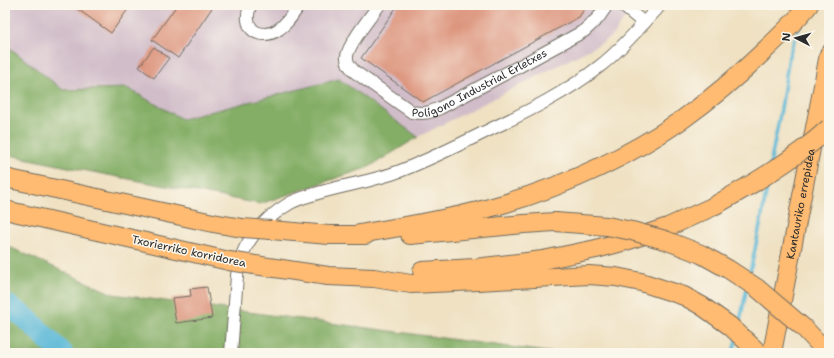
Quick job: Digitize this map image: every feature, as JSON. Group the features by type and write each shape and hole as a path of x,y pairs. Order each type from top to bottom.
{"highway":[{"path":"354,235 470,213 501,205 563,184 631,152 683,119 740,74 779,37 809,5"},
{"name":"Kantauriko errepidea","path":"772,353 829,54"},
{"path":"374,278 397,273 475,268 543,260 596,249 629,240 668,227 712,207 758,181 796,155 829,128"},
{"path":"5,178 242,228 329,235 401,236 555,222 607,226 632,231 665,240 701,254 728,269 757,288 804,328 827,353"},
{"name":"Txorierriko korridorea","path":"5,210 229,261 328,276 374,278"},
{"path":"374,278 411,284 589,275 616,277 641,282 684,296 702,306 730,326 759,353"}],"street":[{"path":"250,5 248,11 248,21 251,29 257,33 264,34 270,34 279,29 290,18 299,5"},
{"name":"Polígono Industrial Erletxes","path":"378,5 350,45 347,56 348,65 355,72 412,112 421,114 429,113 440,108 584,31 598,18 607,5"},
{"path":"622,5 644,23"},
{"path":"232,353 237,276 241,258 252,236 260,226 282,208 300,198 380,177 425,161 559,94 600,66 617,51 660,5"}],"shaded area":[{"path":"5,5 635,5 617,29 616,33 602,43 418,137 339,79 182,119 127,88 63,90 5,44"}],"green space":[{"path":"5,44 63,90 127,88 182,119 339,79 418,137 369,167 260,204 5,154"},
{"path":"5,245 113,294 555,353 5,353"}],"building":[{"path":"72,5 131,5 111,33"},
{"path":"177,5 214,5 178,58 152,40"},
{"path":"398,5 587,5 579,17 423,102 361,58"},
{"path":"154,47 169,58 154,78 139,67"},
{"path":"207,287 212,318 176,323 172,298 191,296 190,289"}],"waterway":[{"path":"770,165 781,109 789,56 799,27"},
{"path":"749,277 768,181"},
{"path":"739,326 747,287"},
{"path":"5,304 25,317 62,353"},
{"path":"733,353 736,340"}]}
